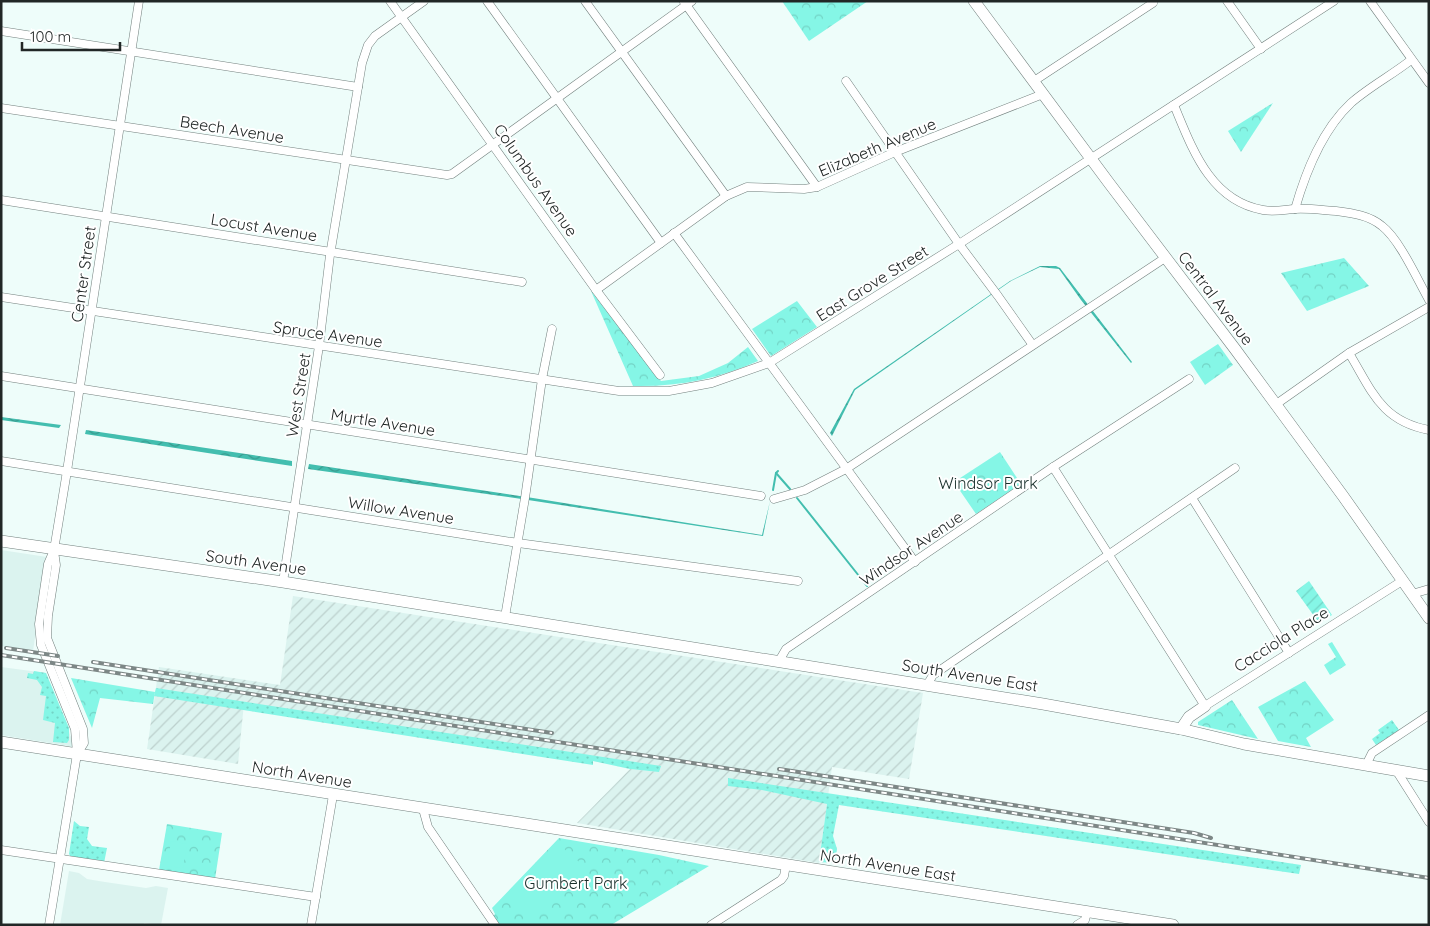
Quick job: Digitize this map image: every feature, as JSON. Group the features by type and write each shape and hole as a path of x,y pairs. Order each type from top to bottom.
{"main road":[{"name":"Central Avenue","path":"974,1 1276,405 1429,618"},
{"name":"South Avenue","path":"1,542 283,582 505,617"},
{"name":"South Avenue East","path":"505,617 1055,705 1181,729 1244,744 1429,776"},
{"name":"Cacciola Place","path":"1181,729 1190,717 1205,706"},
{"name":"North Avenue","path":"1,742 599,836"},
{"name":"North Avenue East","path":"599,836 1087,912 1113,920 1173,925"}],"street":[{"name":"Center Street","path":"49,925 77,754 84,743 83,729 46,638 56,565 54,550 139,1"},
{"name":"Columbus Avenue","path":"390,1 596,290 660,375"},
{"name":"West Street","path":"283,582 319,346 331,252 362,63 371,40 424,1"},
{"path":"487,1 661,243"},
{"path":"585,1 726,196"},
{"path":"1227,1 1261,49"},
{"name":"East Grove Street","path":"652,390 669,391 712,383 769,363 960,244 1334,1"},
{"path":"1370,1 1411,60 1429,82"},
{"path":"493,144 687,3 817,187"},
{"path":"1034,81 1152,3"},
{"path":"1,31 358,87"},
{"path":"1295,209 1310,166 1321,144 1335,123 1351,104 1411,60"},
{"path":"846,82 1032,344"},
{"name":"Elizabeth Avenue","path":"596,290 726,196 747,187 804,189 817,187 894,152 1043,94"},
{"path":"1174,105 1195,155 1209,176 1235,200 1249,207 1264,211 1295,209 1352,213 1372,219 1383,226 1394,239 1429,300"},
{"name":"Beech Avenue","path":"1,108 447,175 452,174 493,144"},
{"name":"Locust Avenue","path":"1,200 522,282"},
{"path":"674,233 915,562"},
{"path":"774,499 805,490 846,469 1032,344 1165,258"},
{"name":"Spruce Avenue","path":"1,298 619,391 652,390"},
{"path":"1276,405 1349,353 1429,307"},
{"path":"505,617 542,379 552,329"},
{"path":"1349,353 1376,399 1388,412 1401,422 1429,430"},
{"name":"Myrtle Avenue","path":"1,376 761,496"},
{"name":"Windsor Avenue","path":"779,661 786,649 1053,467 1190,379"},
{"name":"Willow Avenue","path":"1,461 518,542 798,581"},
{"path":"1053,467 1205,706"},
{"path":"927,685 933,675 1235,468"},
{"path":"1192,498 1289,652"},
{"name":"Cacciola Place","path":"1205,706 1402,581"},
{"path":"1412,594 1429,589"},
{"path":"1366,765 1372,753 1429,715"},
{"path":"1396,770 1429,822"},
{"path":"311,925 333,795"},
{"path":"423,809 428,827 495,925"},
{"path":"1,850 316,897"},
{"path":"711,925 781,880 784,876 786,865"},
{"path":"1077,925 1085,920 1087,912"}],"shaded area":[{"path":"1,550 47,557 33,651 1,646"},
{"path":"293,596 923,693 909,779 832,767 819,863 577,823 630,769 659,772 244,703 238,764 147,749 159,667 280,685"},
{"path":"1,667 46,673 75,747 1,735"},
{"path":"69,871 79,873 87,879 146,888 156,886 168,888 161,925 144,923 143,925 60,925"}],"green space":[{"path":"782,1 868,1 809,41"},
{"path":"1273,103 1241,152 1228,131"},
{"path":"1344,258 1369,286 1307,311 1281,273"},
{"path":"591,291 661,381 699,376 728,363 748,347 758,361 728,373 697,381 633,386"},
{"path":"797,301 817,327 771,356 752,329"},
{"path":"1218,344 1233,365 1205,385 1190,362"},
{"name":"Windsor Park","path":"1000,452 1021,484 976,514 954,482"},
{"path":"998,458 1016,485 1002,494 983,468"},
{"path":"1309,581 1332,615 1319,623 1296,591"},
{"path":"1332,642 1346,665 1330,675 1324,665 1336,657 1328,644"},
{"path":"34,671 46,673 69,728 69,740 67,743 53,742 55,723 43,720 46,696 40,695 42,687 37,680 27,678 28,673 33,674"},
{"path":"71,678 155,692 153,704 100,698 92,728"},
{"path":"1305,681 1334,720 1306,738 1311,747 1278,741 1258,707"},
{"path":"156,688 661,766 659,772 630,769 593,761 593,765 154,696"},
{"path":"1232,700 1258,739 1198,725 1198,722"},
{"path":"1392,720 1399,730 1376,745 1372,739 1380,733 1378,730"},
{"path":"728,778 1301,865 1299,874 839,805 833,836 837,849 835,863 819,862 827,804 762,790 728,786"},
{"path":"74,821 80,826 89,827 87,839 92,846 107,848 104,863 71,857 69,854"},
{"path":"167,824 222,833 215,879 159,870"},
{"name":"Gumbert Park","path":"559,838 659,855 709,866 611,925 488,925 495,914 492,908"},
{"path":"171,841 187,844 183,868 167,866"},
{"path":"561,846 587,869 534,917 510,893"}],"water":[{"path":"1040,266 1056,266 1060,268 1131,363 1059,269 1040,267 1011,281 855,390 832,436 830,433 854,389 1010,281"},
{"path":"1,417 61,425 59,428 1,420"},
{"path":"86,430 292,461 292,466 85,434"},
{"path":"309,464 762,535 770,501 763,536 308,469"}],"waterway":[{"path":"773,490 778,471"},
{"path":"776,473 790,489"},
{"path":"797,498 867,586"}],"railway":[{"path":"6,648 58,656"},
{"path":"1,655 1429,878"},
{"path":"93,662 552,733"},
{"path":"779,769 1194,833 1211,838"}]}
